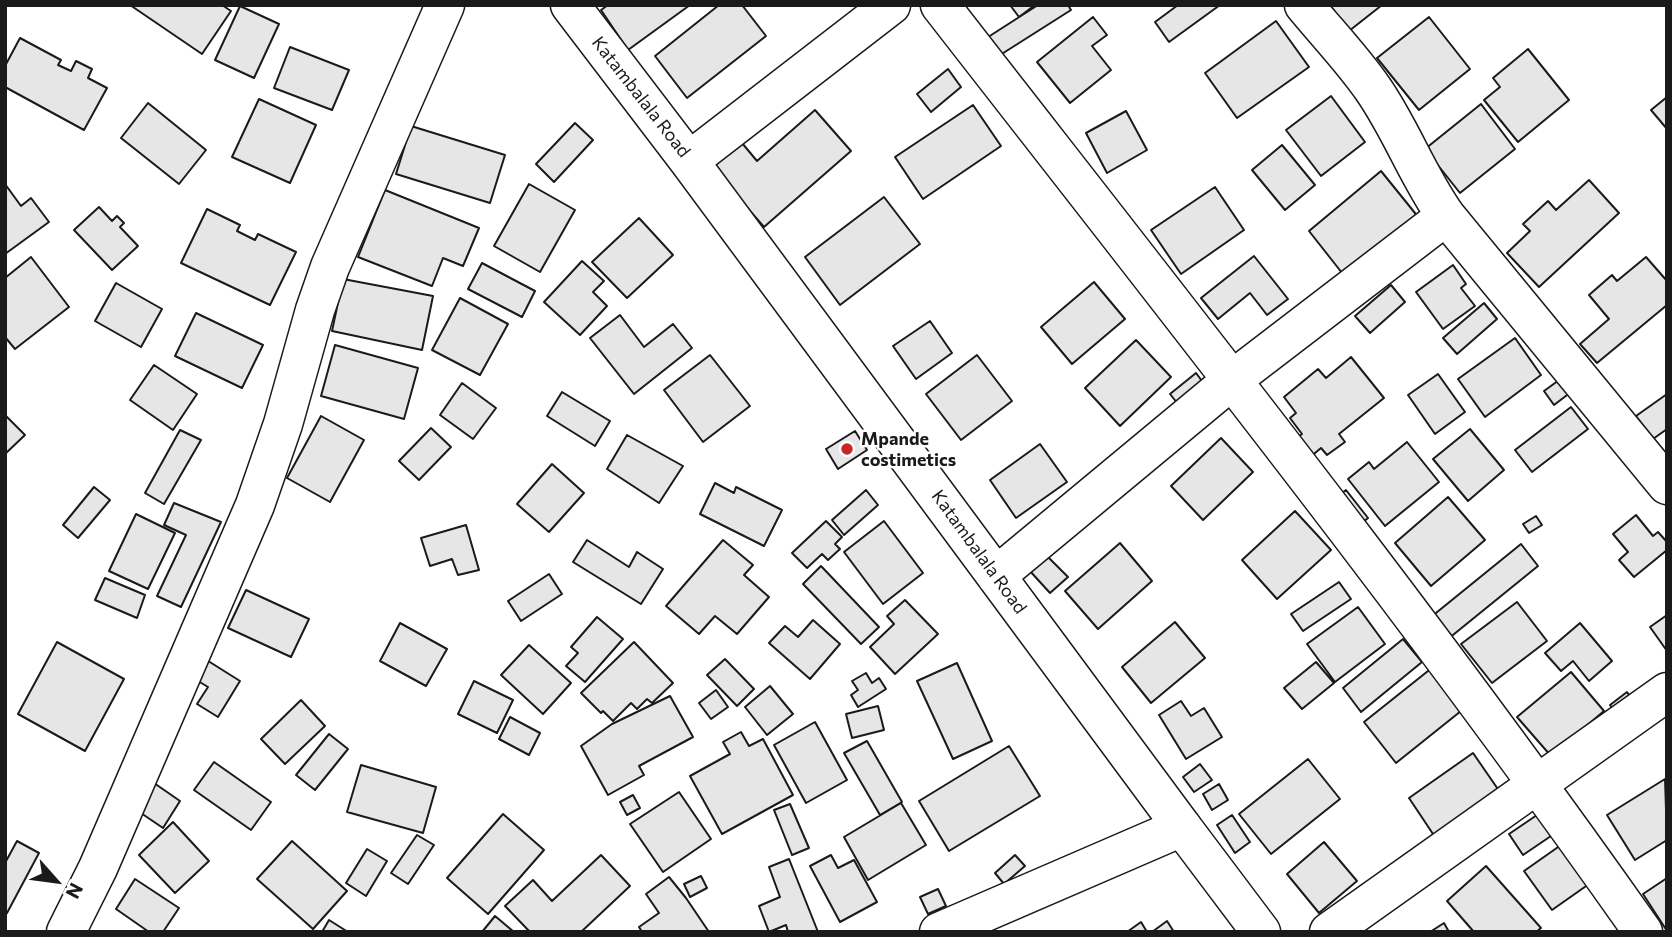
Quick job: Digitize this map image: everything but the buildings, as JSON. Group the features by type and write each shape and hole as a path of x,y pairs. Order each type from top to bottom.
{"street":[{"path":"66,932 98,868 255,505 283,424 330,267 445,5"},
{"name":"Katambalala Road","path":"570,5 689,161 1261,932"},
{"path":"689,161 891,5"},
{"path":"940,5 1232,380 1538,783 1643,932"},
{"path":"1304,5 1373,88 1396,126 1426,188 1446,216 1667,485"},
{"path":"996,576 1232,380 1446,216"},
{"path":"1329,932 1667,692"},
{"path":"939,932 1182,827"}],"place":[{"name":"Mpande costimetics","path":"847,449"}]}
